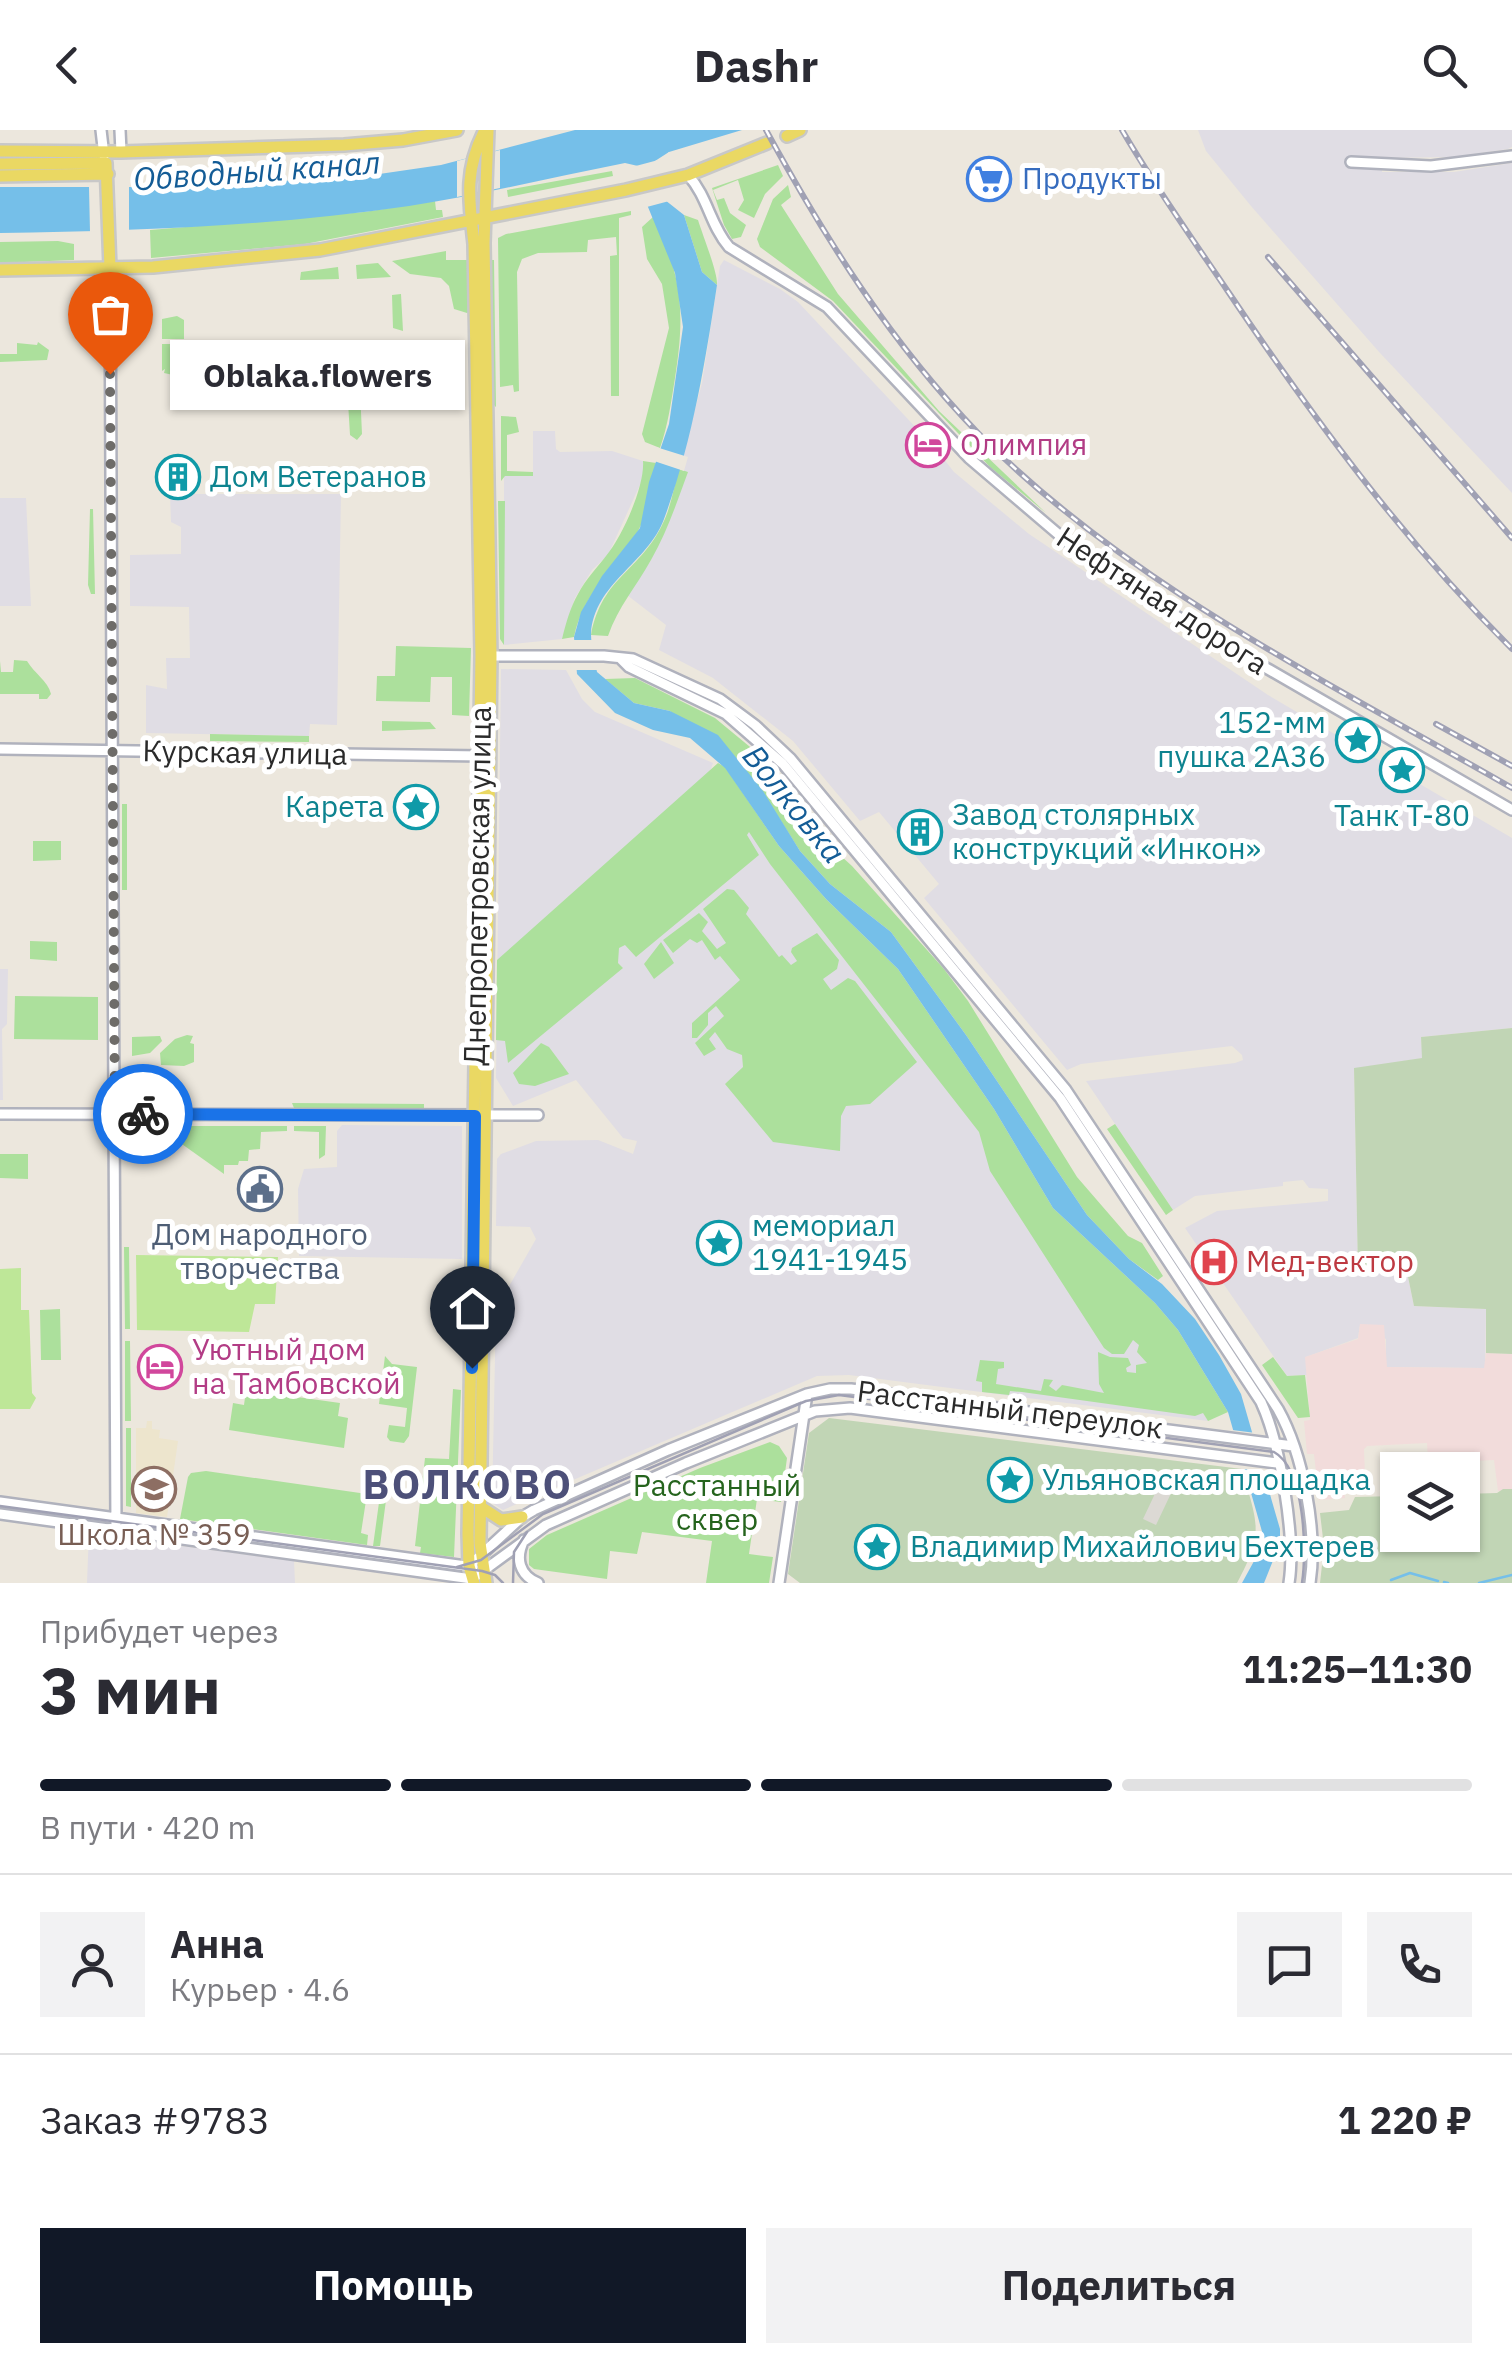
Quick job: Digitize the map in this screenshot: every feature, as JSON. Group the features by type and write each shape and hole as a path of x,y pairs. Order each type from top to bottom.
{"main road":[{"path":"0,151 121,152 344,145 457,130"},
{"name":"Днепропетровская улица","path":"477,1576 486,656 478,220 485,191 486,130"},
{"name":"Днепропетровская улица","path":"478,220 470,194 471,157 486,130"},
{"path":"787,136 800,130"},
{"path":"0,142 30,150"},
{"path":"0,270 110,268 290,254 626,190 682,176 767,143"},
{"path":"110,268 108,173 121,152"},
{"path":"0,164 108,173"},
{"path":"0,176 108,173"},
{"name":"Днепропетровская улица","path":"477,1576 481,1554 480,1116"},
{"path":"480,1507 501,1520 522,1517"}],"street":[{"path":"101,130 101,150 108,173"},
{"path":"120,130 121,152"},
{"path":"1351,162 1431,166 1512,156"},
{"name":"Нефтяная дорога","path":"682,176 704,195 729,247 827,308 969,458 1078,551 1152,602 1512,810"},
{"path":"110,268 116,1530"},
{"path":"486,656 604,656 652,666 720,699 754,724 800,770 1066,1090 1278,1409 1294,1446 1312,1533 1310,1583"},
{"path":"621,658 628,667 726,714 783,764 1060,1098 1251,1384 1272,1426 1292,1547 1289,1583"},
{"name":"Курская улица","path":"0,750 484,756"},
{"path":"0,1114 538,1115"},
{"name":"Расстанный переулок","path":"481,1554 522,1517 668,1450 807,1394 830,1389 1274,1444"},
{"path":"778,1583 807,1394"},
{"name":"Расстанный переулок","path":"477,1576 526,1538 632,1486 825,1408 850,1408 1277,1463"},
{"path":"1274,1444 1294,1446"},
{"path":"0,1502 477,1576"},
{"path":"0,1514 477,1576"},
{"path":"526,1538 520,1550 520,1564 526,1576 538,1583"}],"shaded area":[{"path":"1198,130 1512,130 1512,147 1508,149 1454,157 1382,158 1382,172 1454,172 1512,163 1512,493 1380,353 1251,206 1206,151"},
{"path":"724,260 798,302 954,472 1029,534 1268,695 1512,838 1512,1028 1421,1037 1423,1058 1354,1069 1358,1270 1406,1267 1414,1306 1486,1309 1485,1368 1386,1367 1386,1339 1360,1325 1358,1338 1306,1357 1308,1375 1287,1376 1185,1228 1217,1211 1328,1201 1328,1189 1309,1188 1303,1180 1283,1182 1283,1186 1195,1196 1173,1210 1086,1081 1235,1063 1243,1060 1242,1055 1232,1046 1081,1064 1067,1070 924,898 939,884 879,812 860,821 793,741 713,678 659,650 666,625 627,595 650,562 687,472 679,469 702,383"},
{"path":"533,431 555,431 556,449 560,452 612,451 643,461 644,476 608,555 592,570 575,598 562,639 504,645 504,476 533,475"},
{"path":"170,494 341,494 337,725 310,724 309,736 146,733 146,685 167,689 166,658 190,658 189,607 130,606 130,555 181,554 181,527 171,522"},
{"path":"0,498 26,498 31,606 0,606"},
{"path":"501,669 566,670 582,699 595,712 713,763 710,772 1163,1347 1208,1421 849,1375 817,1376 503,1510 492,1503 496,1309 536,1239 530,1227 496,1226 497,1159 536,1141 598,1140 633,1154 637,1141 623,1138 576,1080 513,1106 496,1078"},
{"path":"0,969 8,969 7,1024 2,1029 3,1100 0,1100"},
{"path":"342,1125 462,1126 462,1259 299,1256 298,1189 304,1169 337,1167 337,1131"},
{"path":"1360,1324 1384,1325 1387,1367 1484,1368 1486,1353 1512,1354 1512,1489 1498,1491 1494,1460 1480,1461 1480,1452 1427,1452 1427,1443 1367,1446 1365,1475 1343,1477 1345,1498 1319,1500 1314,1454 1307,1454 1304,1421 1310,1420 1305,1357 1358,1339"},
{"name":"Школа № 359","path":"147,1421 152,1421 152,1429 160,1430 159,1438 178,1441 167,1517 136,1513 136,1428 146,1428"},
{"name":"Ульяновская площадка","path":"991,1467 1032,1472 1029,1493 988,1488"},
{"path":"1161,1481 1174,1487 1156,1525 1143,1519"},
{"path":"89,1532 101,1534 105,1545 141,1549 150,1542 294,1561 295,1583 87,1583"}],"green space":[{"path":"778,165 783,176 765,194 754,218 738,210 744,200 738,180 713,190 717,200 724,198 730,213 746,225 741,237 732,239 712,188"},
{"path":"612,171 613,176 508,197 507,190"},
{"path":"788,185 791,197 781,205 838,294 939,411 1046,513 990,467 833,301 760,247 757,239 773,199"},
{"path":"435,201 436,210 442,210 443,217 305,244 151,258 150,230 364,212"},
{"path":"631,211 631,215 619,218 619,396 611,396 610,256 617,255 616,237 588,240 587,252 538,253 522,259 517,272 519,391 514,392 513,385 500,387 498,238"},
{"path":"684,215 698,220 717,285 702,272"},
{"path":"653,217 676,277 680,315 675,378 660,448 645,442 642,434 669,328 662,284 647,259 642,227"},
{"path":"0,242 74,244 74,260 0,263"},
{"path":"446,251 446,260 469,260 467,313 454,309 449,286 441,278 410,274 392,261"},
{"path":"494,260 496,407 493,404"},
{"path":"378,263 391,277 357,279 356,265"},
{"path":"338,267 339,279 300,280 301,272"},
{"path":"401,294 403,331 393,328 392,295"},
{"path":"177,316 184,320 184,339 162,339 162,319"},
{"path":"38,342 49,350 47,360 0,362 0,354 17,354 17,343"},
{"path":"162,344 184,344 180,348 184,350 182,377 162,371"},
{"path":"353,363 359,368 362,434 357,440 350,435 346,369"},
{"path":"501,416 516,417 519,432 507,435 507,471 533,472 533,476 505,476 501,481"},
{"path":"643,461 656,463 642,523 585,606 574,637 562,639 578,594 625,524 640,484"},
{"path":"679,469 688,472 657,549 608,636 591,635 604,599 663,523"},
{"path":"498,501 505,501 504,645 500,639"},
{"path":"90,509 95,594 91,594 88,585"},
{"path":"396,646 471,648 469,716 452,715 452,677 431,677 430,702 376,701 377,676 395,676"},
{"path":"14,660 27,661 44,681 51,694 47,699 39,699 39,694 0,694 0,661 1,672 13,672"},
{"path":"635,678 715,718 772,765 819,836 852,866 944,969 1077,1177 1128,1236 1142,1243 1163,1276 1158,1280 1129,1259 1087,1215 966,1035 891,932 830,884 800,851 762,791 670,711 634,703 605,679"},
{"path":"382,721 430,722 436,729 382,731"},
{"path":"210,734 309,736 309,742 210,741"},
{"path":"718,763 725,767 779,846 826,899 898,969 994,1109 1053,1208 1155,1303 1178,1330 1228,1412 1208,1421 1203,1413 1195,1416 1022,1392 982,1392 982,1382 976,1381 980,1360 1004,1362 1004,1368 998,1369 996,1384 1041,1391 1044,1379 1053,1380 1049,1386 1056,1391 1062,1385 1104,1393 1099,1384 1098,1352 1128,1358 1131,1365 1127,1372 1136,1373 1136,1365 1147,1363 1133,1340 1124,1354 1112,1354 1104,1348 990,1171 979,1132 749,832 747,835 759,855 636,957 625,945 619,948 618,963 623,968 508,1063 505,1041 496,1040 497,960"},
{"path":"122,804 127,804 127,890 122,890"},
{"path":"33,841 61,841 61,860 33,861"},
{"path":"727,889 734,890 749,908 746,914 779,957 782,955 791,965 797,961 792,948 817,933 839,960 837,969 823,979 831,990 848,978 855,981 917,1062 870,1104 846,1106 841,1116 840,1151 773,1142 725,1084 743,1067 742,1055 727,1049 715,1032 709,1039 716,1049 704,1056 695,1043 724,1016 716,1006 708,1013 708,1025 697,1038 692,1038 692,1023 740,980 720,956 715,960 702,940 697,943 690,939 673,953 663,940 699,913 708,922 702,931 717,949 726,943 703,909"},
{"path":"30,941 57,942 57,961 30,959"},
{"path":"661,942 674,963 654,979 644,964"},
{"path":"15,996 98,997 98,1040 14,1039"},
{"path":"1512,1028 1512,1354 1486,1353 1486,1309 1414,1306 1406,1267 1358,1271 1354,1068 1422,1058 1421,1037"},
{"path":"160,1036 162,1041 150,1053 132,1056 132,1037"},
{"path":"193,1036 190,1043 194,1044 194,1062 184,1066 161,1065 160,1053 175,1039"},
{"path":"541,1043 549,1047 569,1074 535,1086 519,1084 513,1073"},
{"path":"292,1103 424,1104 424,1108 294,1108"},
{"path":"1115,1124 1173,1210 1166,1215 1107,1129"},
{"path":"179,1126 287,1126 287,1131 261,1132 260,1149 249,1150 248,1161 224,1165 224,1174 179,1142"},
{"path":"294,1126 326,1126 325,1155 319,1159 319,1132 294,1131"},
{"path":"0,1154 28,1154 28,1179 0,1178"},
{"path":"124,1247 129,1247 130,1329 125,1329"},
{"path":"136,1255 278,1257 275,1304 255,1304 249,1332 137,1330"},
{"path":"21,1268 21,1310 29,1310 32,1393 36,1398 30,1409 0,1409 0,1269"},
{"path":"60,1309 61,1360 41,1360 40,1310"},
{"path":"125,1341 130,1341 131,1421 125,1421"},
{"path":"385,1356 392,1364 417,1367 409,1436 404,1443 387,1437 389,1425 405,1427 407,1408 379,1404"},
{"path":"1273,1357 1287,1376 1305,1375 1310,1417 1298,1418 1262,1365"},
{"path":"453,1389 461,1390 454,1557 420,1553 421,1547 415,1546 425,1458 449,1459"},
{"path":"246,1390 340,1403 338,1416 348,1418 344,1448 229,1430 233,1403 244,1405"},
{"path":"829,1418 1242,1469 1256,1527 1252,1551 1237,1583 800,1583 788,1574 809,1433"},
{"path":"126,1428 131,1428 131,1507 126,1506"},
{"name":"Расстанный сквер","path":"770,1442 779,1446 787,1458 781,1502 757,1499 749,1554 773,1557 769,1583 706,1583 712,1541 642,1532 637,1554 610,1551 607,1579 534,1569 529,1565 529,1549 547,1535"},
{"path":"206,1471 367,1494 361,1533 368,1535 367,1545 180,1519 188,1477"},
{"path":"388,1485 380,1546 373,1546 381,1488"},
{"path":"1512,1489 1512,1583 1320,1583 1324,1547 1320,1513 1349,1510 1355,1497 1380,1496 1380,1552 1480,1552 1480,1494"}],"water":[{"path":"575,130 742,130 669,152 655,161 665,200 684,215 702,272 717,285 696,403 674,490 656,534 611,587 594,616 591,639 597,672 634,703 670,711 718,735 763,791 800,851 830,884 891,932 966,1035 1087,1215 1195,1319 1241,1394 1280,1529 1280,1543 1264,1583 1242,1583 1259,1552 1263,1535 1228,1412 1178,1330 1155,1303 1053,1208 994,1109 898,969 826,899 779,846 725,768 690,738 653,730 615,713 577,674 574,637 581,612 602,576 640,528 649,482 669,424 683,327 675,273 648,207 638,166 625,163 436,202 358,213 154,229 0,233 0,187 134,187 352,178 441,165"}],"pier":[{"path":"500,150 500,188 457,197 457,161"},
{"path":"669,152 670,158 661,165 673,200 643,208 634,171 621,169 620,164 632,167 662,159"},
{"path":"89,187 129,187 129,231 90,232"},
{"path":"656,447 688,457 684,471 651,460"},
{"path":"570,640 597,640 602,670 571,670"},
{"path":"1232,1430 1256,1433 1266,1472 1243,1469"}],"waterway":[{"path":"1391,1580 1410,1573 1438,1581"},
{"path":"1479,1583 1512,1575"},
{"path":"1444,1582 1448,1583"}],"tram line":[{"path":"457,1567 481,1560 543,1514 806,1401 839,1395 1274,1452 1284,1461 1298,1492 1304,1532 1302,1583"},
{"path":"0,1506 482,1571 503,1583"},
{"path":"513,1583 514,1552 527,1532"}],"railway":[{"path":"766,130 812,211 889,327 946,399 1036,487 1164,584 1233,628 1512,788"},
{"path":"1122,130 1186,231 1326,431 1434,565 1512,649"},
{"path":"1268,257 1512,538"},
{"path":"1436,724 1512,766"}],"way so far":[{"path":"110,374 115,1114 143,1114"}],"place":[{"name":"Продукты","path":"989,179"},
{"name":"Oblaka.flowers","path":"110,374"},
{"name":"Олимпия","path":"928,445"},
{"name":"Дом Ветеранов","path":"178,477"},
{"name":"152-мм пушка 2А36","path":"1358,740"},
{"name":"Танк Т-80","path":"1402,770"},
{"name":"Карета","path":"416,807"},
{"name":"Завод столярных конструкций «Инкон»","path":"920,832"},
{"name":"Дом народного творчества","path":"260,1189"},
{"name":"мемориал 1941-1945","path":"719,1243"},
{"name":"Мед-вектор","path":"1214,1262"},
{"name":"Уютный дом на Тамбовской","path":"160,1367"},
{"name":"Ульяновская площадка","path":"1010,1480"},
{"name":"Школа № 359","path":"154,1489"},
{"name":"Владимир Михайлович Бехтерев","path":"877,1547"}],"district":[{"name":"ВОЛКОВО","path":"468,1485"}],"route":[{"path":"143,1114 475,1116 472,1368"}],"water label":[{"name":"Обводный канал","path":"257,171"},
{"name":"Волковка","path":"794,804"}]}
